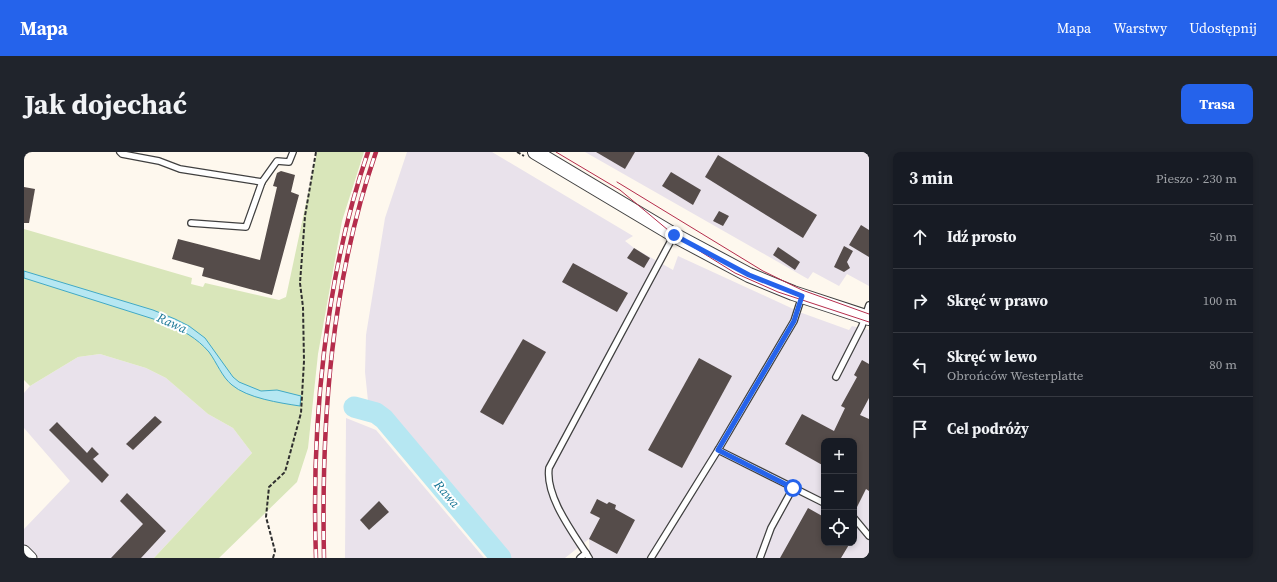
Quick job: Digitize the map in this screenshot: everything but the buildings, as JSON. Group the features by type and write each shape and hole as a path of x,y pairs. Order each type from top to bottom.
{"street":[{"path":"535,152 674,235 749,275 802,296 868,313"},
{"path":"24,551 31,558"}],"lane":[{"path":"120,152 122,154 159,161 180,169 262,182"},
{"path":"191,223 246,227 262,182 277,161 289,162 293,152"},
{"path":"580,558 588,555 554,498 547,478 548,468 674,235"},
{"path":"651,558 718,450 794,321 802,296"},
{"path":"836,377 868,313"},
{"path":"718,450 821,502"},
{"path":"760,558 771,528 793,488"},
{"path":"857,522 869,536"}],"path":[{"path":"273,558 275,551 266,517 269,487 285,472 301,413 304,360 303,307 300,278 305,216 316,152"}],"shaded area":[{"path":"407,152 492,152 633,236 625,241 634,248 673,270 678,256 802,313 849,330 852,326 869,330 869,558 590,558 589,539 565,558 510,558 455,495 388,412 368,401 365,372 366,335 385,218"},
{"path":"585,152 869,152 869,286 847,274 839,286 813,272 808,279"},
{"path":"100,354 146,368 166,378 208,414 233,428 252,453 154,558 39,558 24,545 24,529 70,481 24,428 24,393 30,386 78,357"},
{"path":"346,418 376,430 484,558 345,558"}],"green space":[{"path":"317,152 364,152 342,221 318,354 308,448 297,482 219,558 154,558 252,453 233,428 208,414 166,378 146,368 100,354 78,357 30,386 24,380 24,229 192,278 191,284 203,287 205,283 279,300 286,297"}],"water":[{"path":"24,271 153,310 175,319 189,326 205,338 233,377 239,382 261,391 277,390 301,396 300,406 255,397 238,390 225,378 212,356 204,347 189,335 166,323 24,278"}],"waterway":[{"name":"Rawa","path":"354,407 376,413 384,419 501,558"}],"tram line":[{"path":"556,152 620,190 674,235 735,273 778,292 869,322"},
{"path":"617,182 763,271 802,290 869,314"}],"railway":[{"path":"316,558 316,456 324,352 331,301 341,250 353,200 368,152"},
{"path":"324,558 325,455 327,404 332,352 348,251 376,152"}],"route":[{"path":"674,235 731,267 774,286 802,296 794,321 718,450 793,488"}]}
